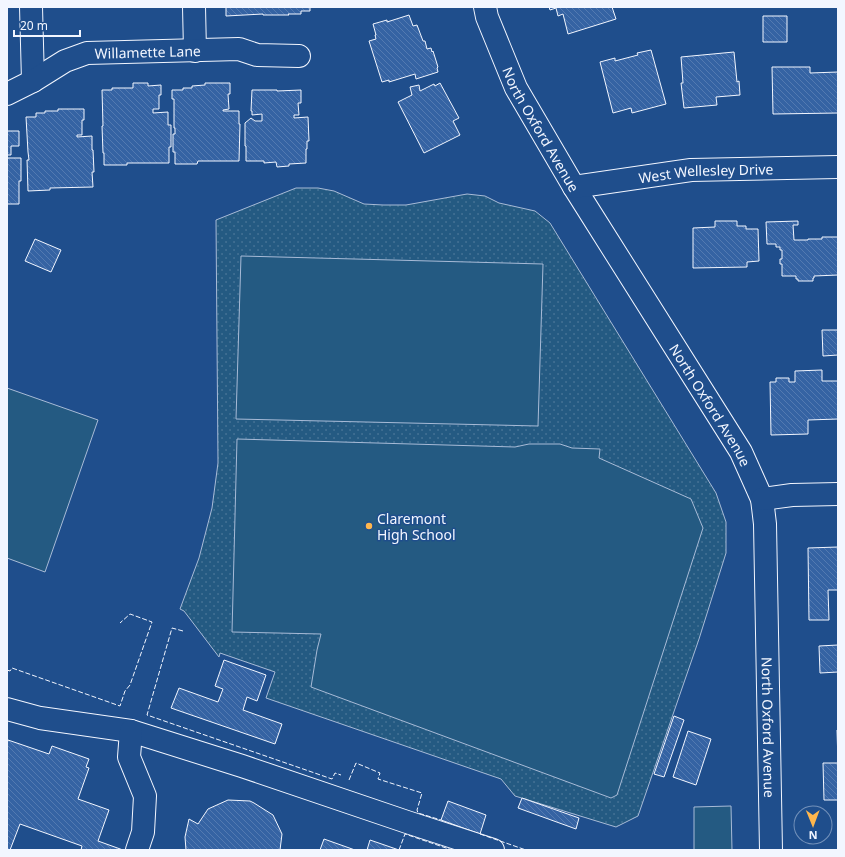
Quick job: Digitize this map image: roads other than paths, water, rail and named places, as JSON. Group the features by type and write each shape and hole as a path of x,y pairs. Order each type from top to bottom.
{"street":[{"path":"31,7 33,81"},
{"path":"194,7 194,51"},
{"name":"North Oxford Avenue","path":"485,7 487,17 516,88 574,187 741,452 762,499 765,524 771,850"},
{"name":"Willamette Lane","path":"7,94 33,81 65,61 87,53 239,50 257,55 299,56"},
{"name":"West Wellesley Drive","path":"574,187 691,170 838,167"},
{"path":"762,499 792,495 838,494"},
{"path":"7,709 40,718 131,731 242,766 493,850"},
{"path":"131,731 129,757 145,796 143,832 137,850"}],"place":[{"name":"Claremont High School","path":"369,526"}]}
